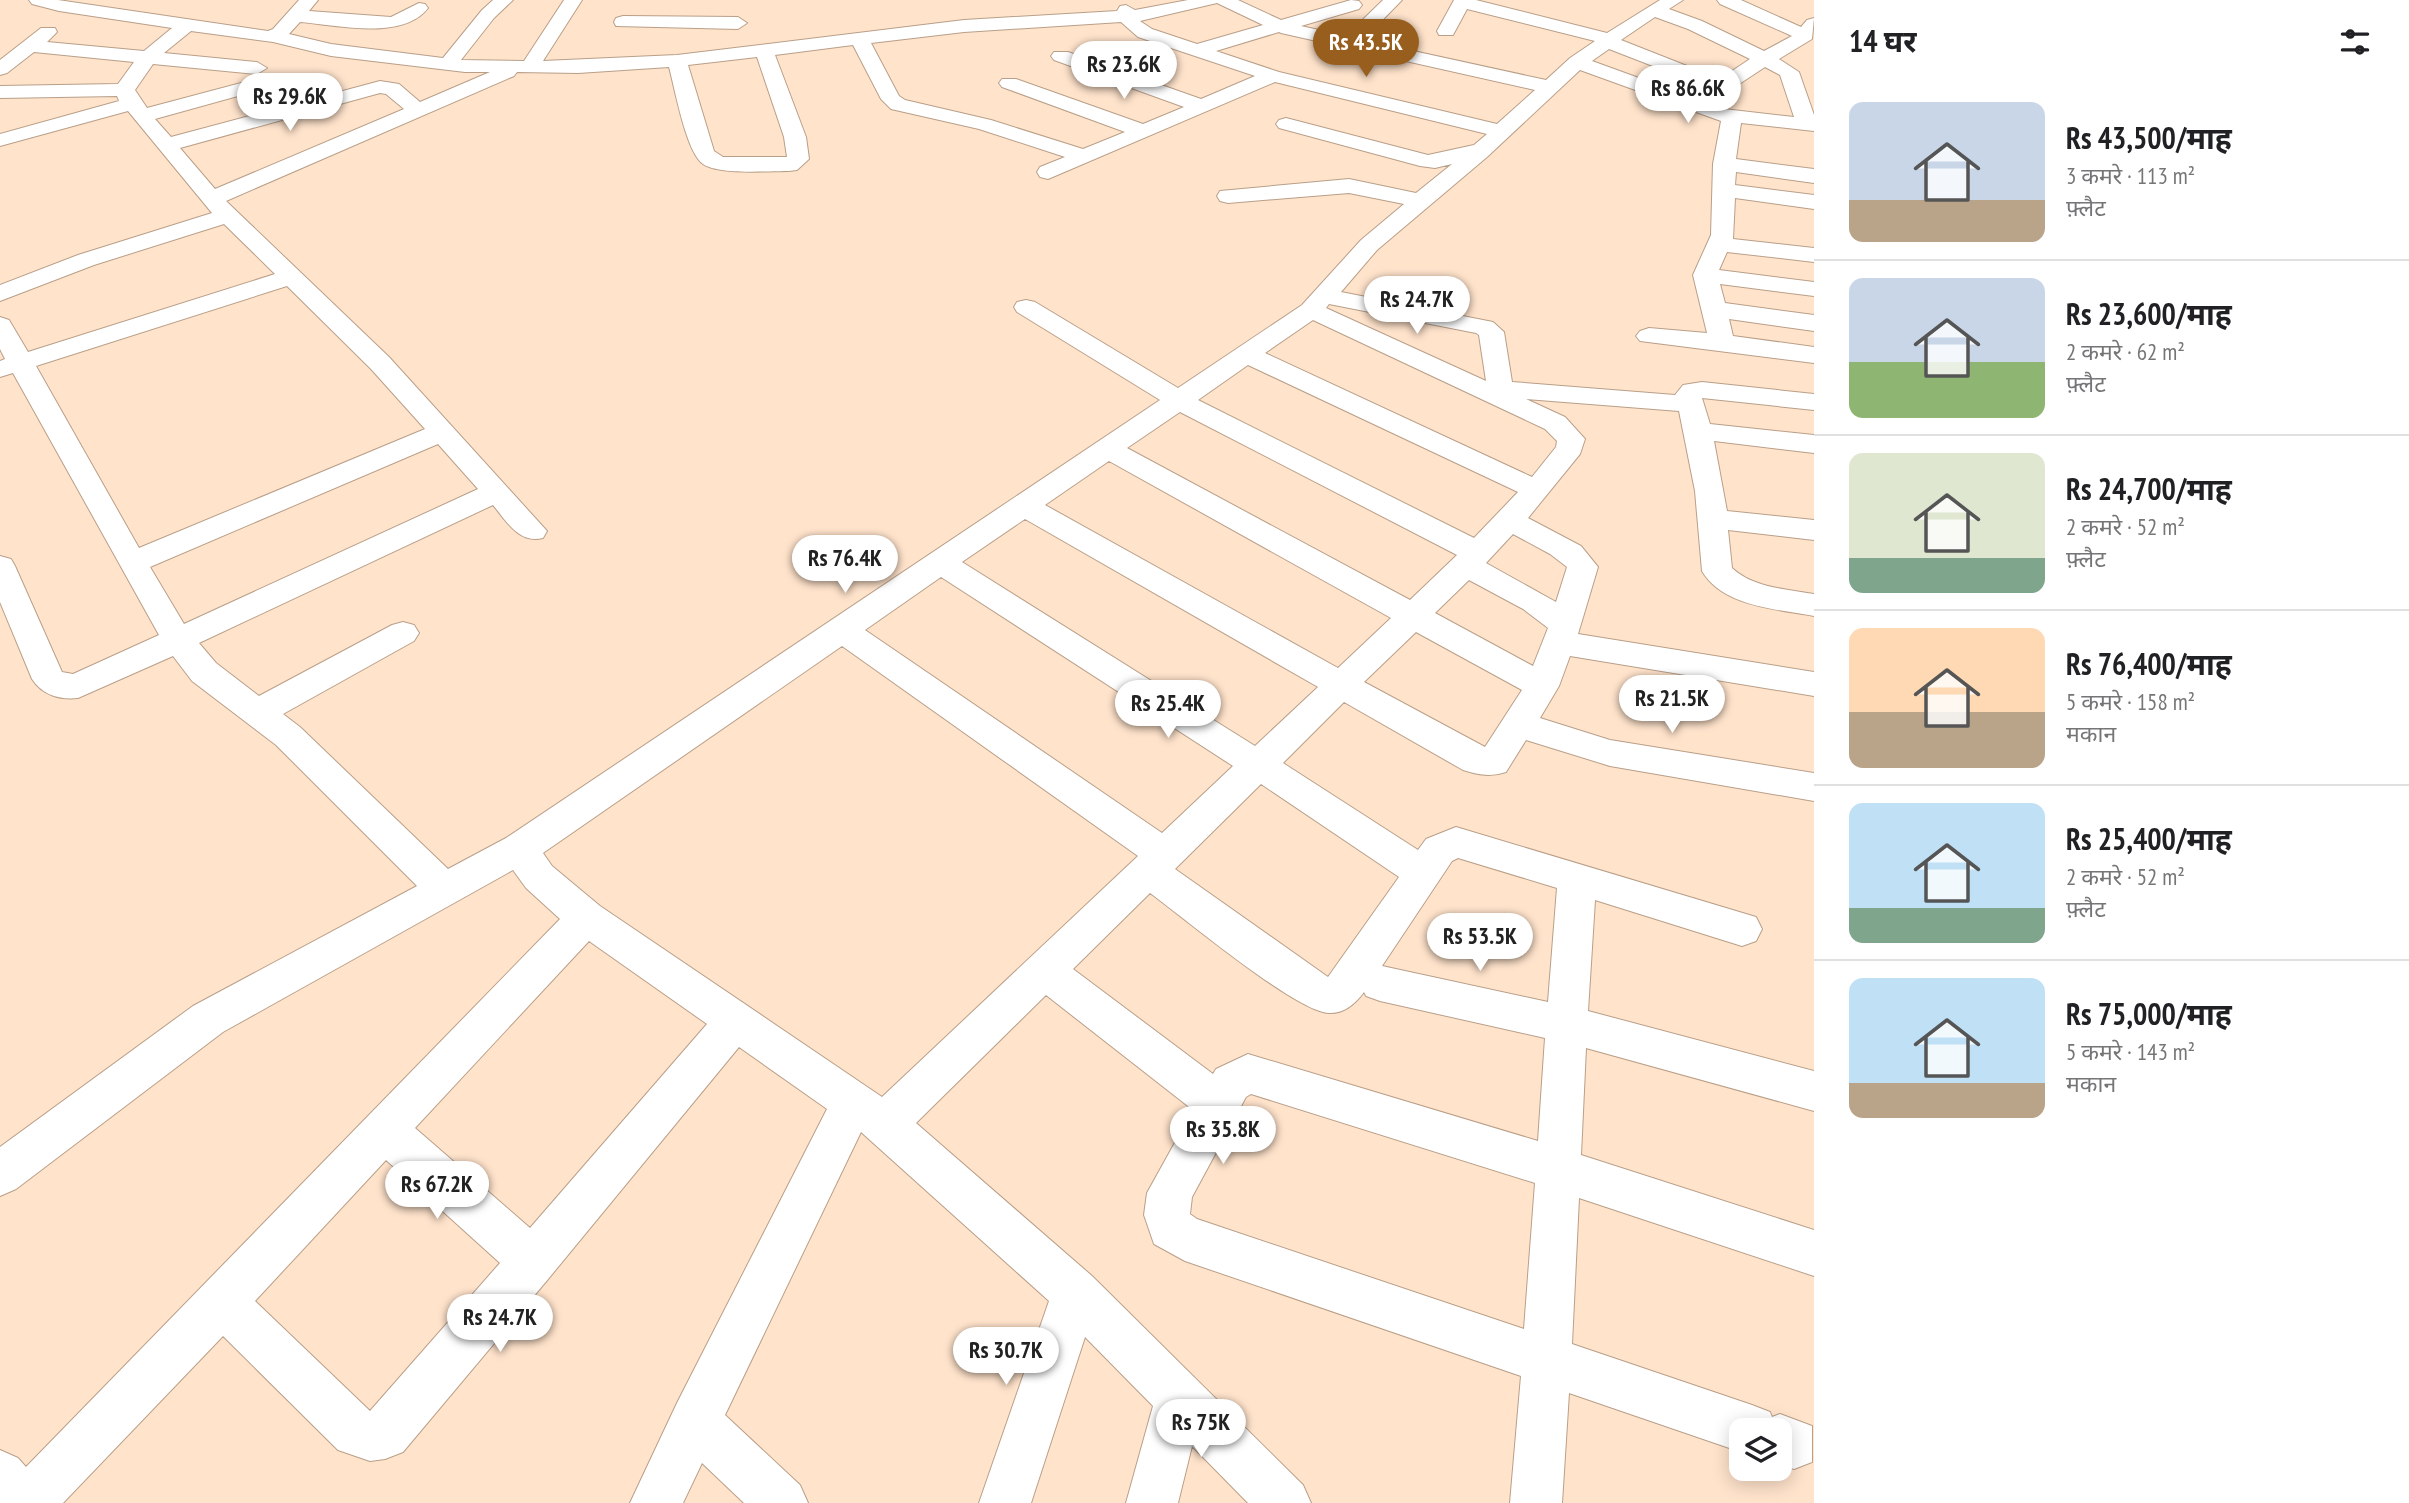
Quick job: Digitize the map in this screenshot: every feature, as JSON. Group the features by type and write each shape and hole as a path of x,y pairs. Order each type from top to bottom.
{"street":[{"path":"37,0 157,21 181,16 331,50 448,64 523,68 677,61 858,37 1126,8 1163,13 1210,0"},
{"path":"117,15 138,0"},
{"path":"273,36 281,33 309,0"},
{"path":"448,64 488,14 504,0"},
{"path":"0,294 220,207 416,110 523,68 573,0"},
{"path":"735,54 741,0"},
{"path":"1224,0 1282,27 1549,87"},
{"path":"1342,78 1358,43 1393,0"},
{"path":"1521,17 1535,0"},
{"path":"1726,0 1808,36"},
{"path":"1446,31 1462,1 1609,40 1721,86"},
{"path":"0,1174 208,1019 519,849 1247,355 1317,303 1369,245 1577,62 1667,3 1725,40 1789,72 1810,125 1732,118 1577,62"},
{"path":"603,66 632,4"},
{"path":"1194,51 1353,5"},
{"path":"296,16 391,23 403,20 419,8"},
{"path":"1126,8 1130,22 1145,33 1194,51 1273,76 1342,78 1490,141"},
{"path":"0,69 79,9"},
{"path":"181,16 129,80 133,103 220,207 380,363 533,531"},
{"path":"623,22 738,23"},
{"path":"1693,105 1764,59 1808,36"},
{"path":"858,37 891,100 898,105 984,124 1083,156"},
{"path":"1662,63 1725,40"},
{"path":"0,140 133,103 264,75 148,57 30,46"},
{"path":"677,61 704,152 709,159 719,163 789,165 798,159 795,137 764,51"},
{"path":"1061,56 1201,106"},
{"path":"1048,172 1273,76"},
{"path":"1009,83 1143,131"},
{"path":"166,145 380,87 392,88 416,110"},
{"path":"0,92 68,93 133,103"},
{"path":"20,105 27,133"},
{"path":"1722,342 1705,275 1723,235 1724,164 1732,118"},
{"path":"1286,124 1429,161 1442,161 1490,141"},
{"path":"1724,164 1814,176"},
{"path":"1227,196 1349,186 1365,187 1420,201"},
{"path":"1724,190 1814,202"},
{"path":"1718,244 1814,255"},
{"path":"1705,275 1814,289"},
{"path":"11,365 291,277"},
{"path":"656,1503 695,1421 869,1113 1045,971 1471,559 1537,490 1570,447 1571,439 1555,423 1317,303"},
{"path":"1317,303 1484,327 1491,332 1492,390"},
{"path":"1026,307 1180,401 1471,559 1534,601 1562,634 1814,684"},
{"path":"1712,309 1814,323"},
{"path":"0,325 11,365 133,562 177,639 204,672 288,736 445,890"},
{"path":"1649,336 1722,342 1814,355"},
{"path":"1247,355 1537,490"},
{"path":"1492,390 1694,417 1814,444"},
{"path":"1814,402 1702,390 1692,391 1688,396 1712,519 1717,571 1722,578 1746,590 1814,605"},
{"path":"133,562 443,432"},
{"path":"1109,450 1542,686"},
{"path":"0,566 48,679 57,686 78,686 498,492"},
{"path":"1025,506 1475,760 1485,762 1494,762 1542,686 1583,567 1581,561 1570,552 1508,520"},
{"path":"1712,519 1814,530"},
{"path":"941,563 1260,765 1423,873"},
{"path":"841,629 1157,863 1310,989 1329,995 1341,992 1439,850 1456,842 1742,929"},
{"path":"257,712 403,633"},
{"path":"1519,724 1577,745 1610,753 1814,787"},
{"path":"519,849 539,877 586,918 869,1113 1075,1293 1285,1503"},
{"path":"1536,1503 1548,1360 1566,1024 1577,879"},
{"path":"0,1476 24,1503 222,1302 586,918"},
{"path":"1045,971 1219,1104"},
{"path":"1380,983 1566,1024 1814,1091"},
{"path":"222,1302 356,1432 370,1436 385,1434 398,1422 735,1021"},
{"path":"1729,1422 1185,1238 1170,1228 1167,1215 1170,1193 1231,1083 1248,1074 1558,1169 1813,1253"},
{"path":"386,1130 533,1262"},
{"path":"1005,1503 1075,1293"},
{"path":"1152,1503 1180,1396"},
{"path":"695,1421 782,1503"}]}
